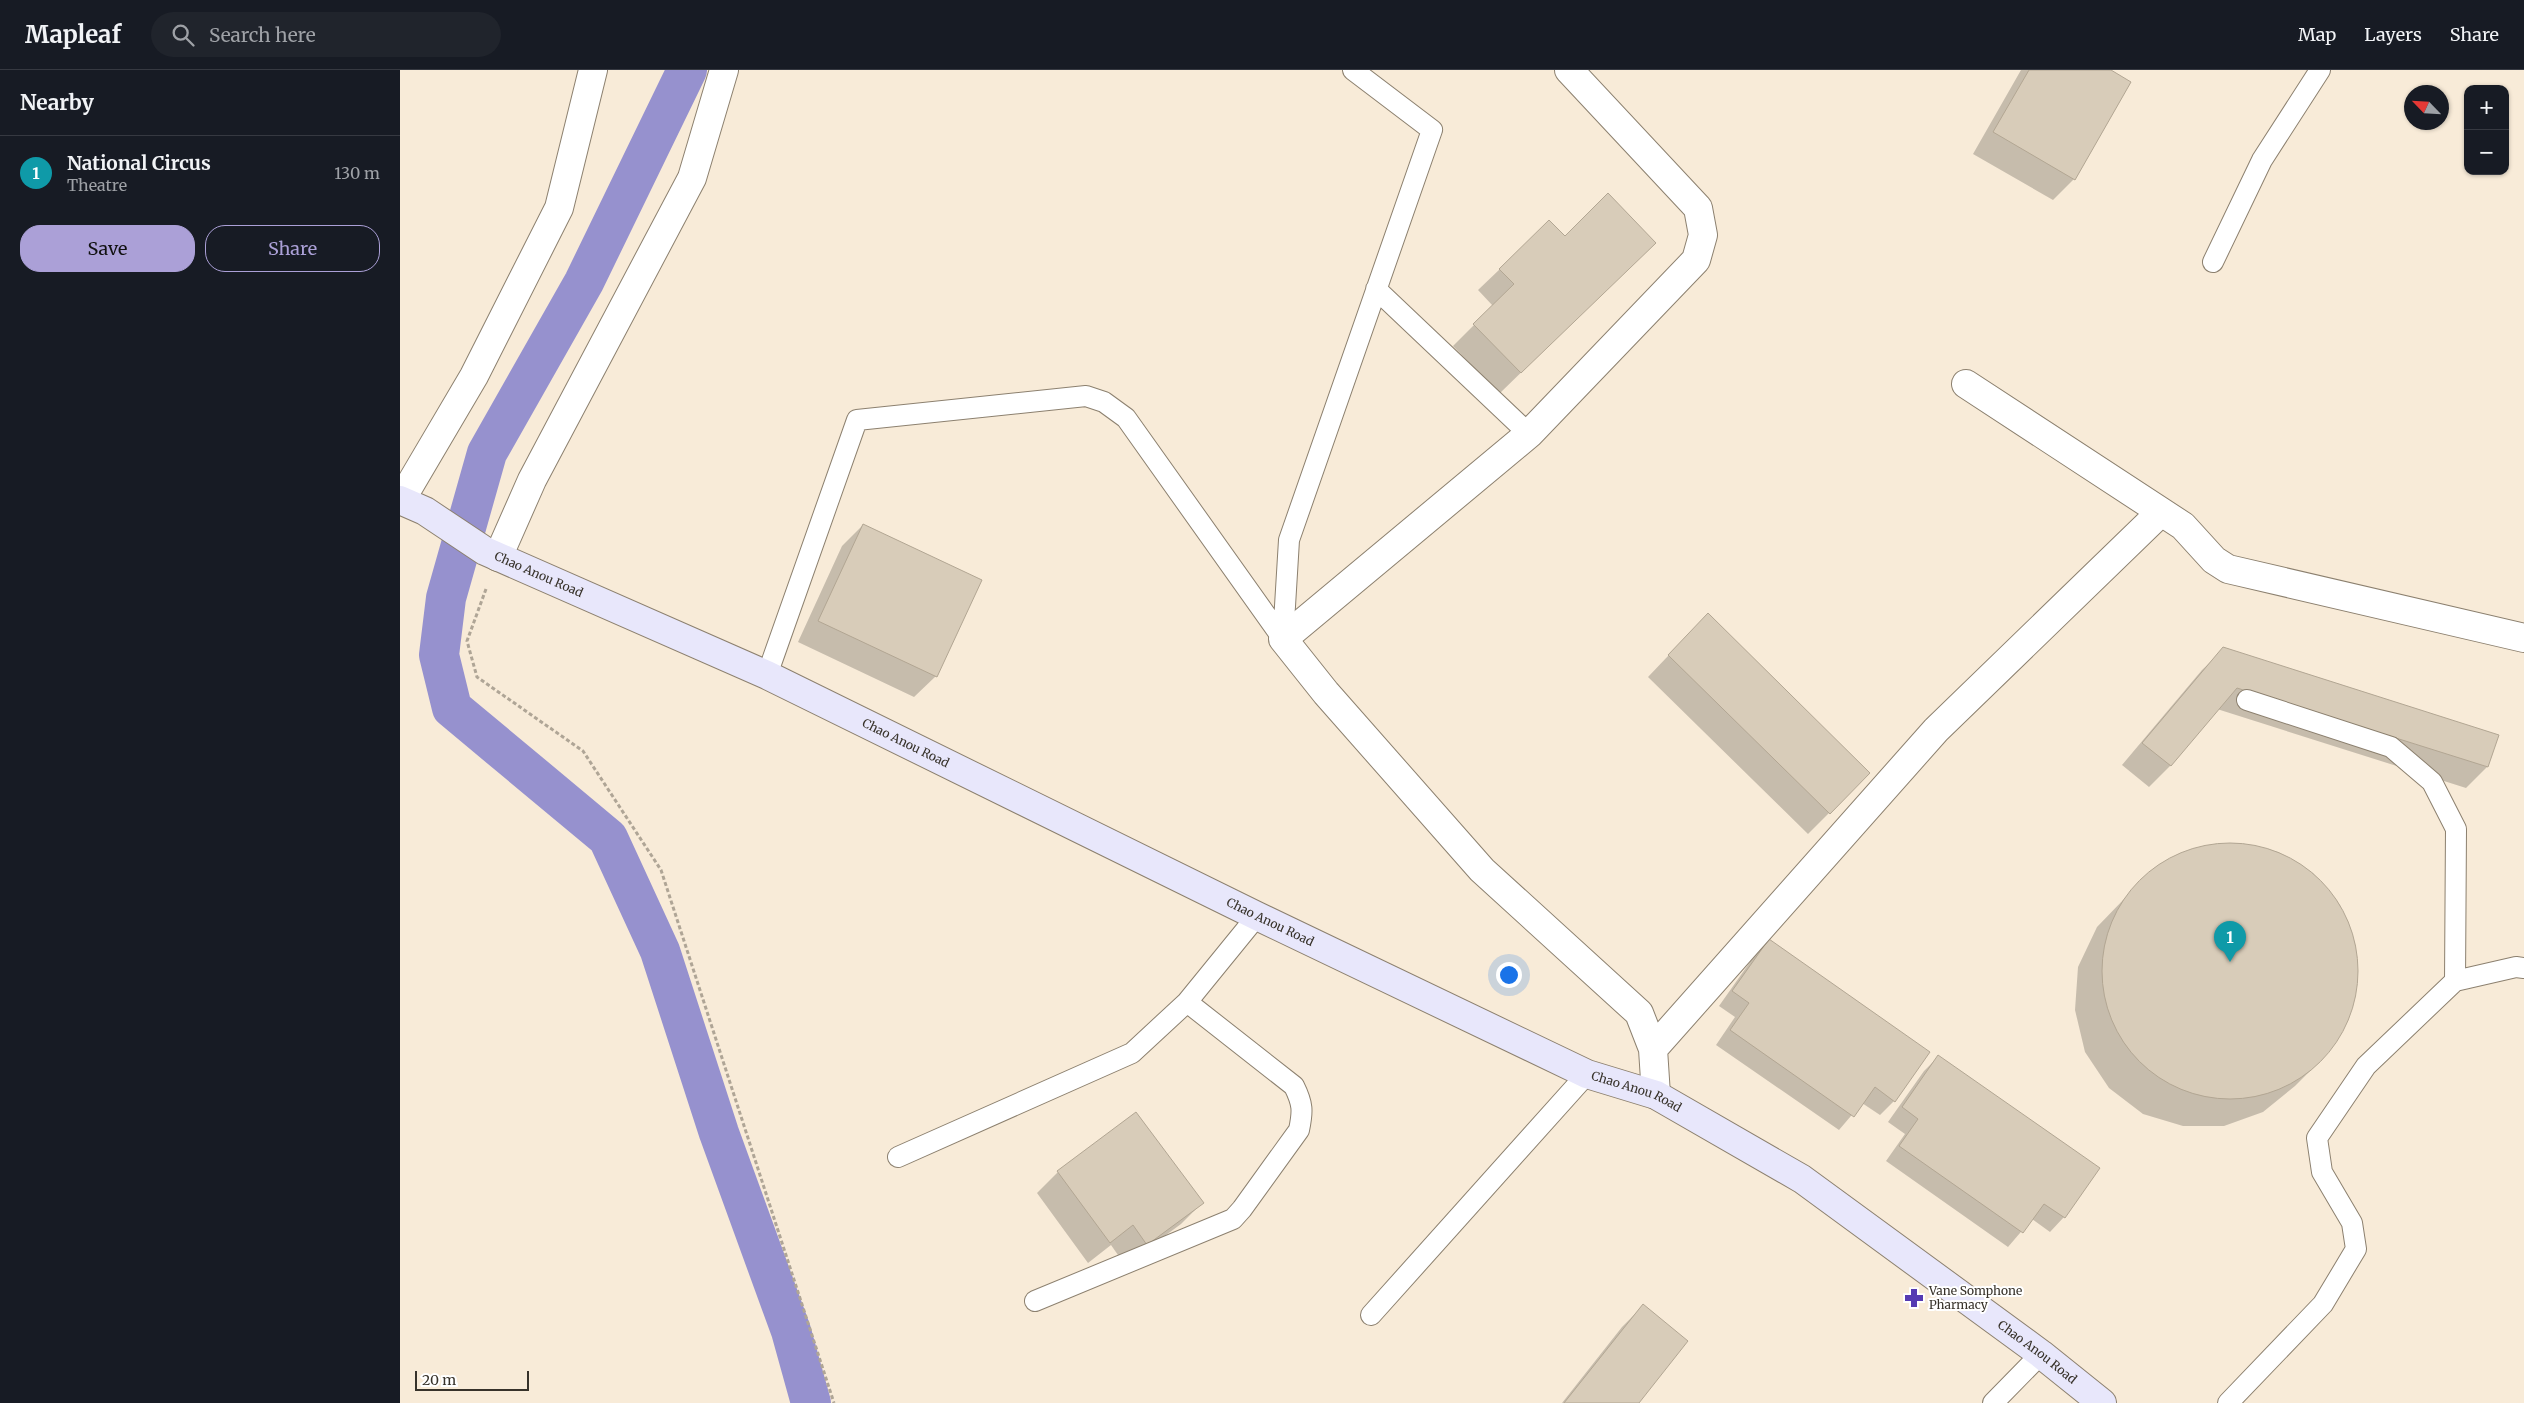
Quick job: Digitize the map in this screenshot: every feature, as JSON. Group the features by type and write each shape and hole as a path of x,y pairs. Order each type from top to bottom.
{"street":[{"path":"409,504 559,208 593,70"},
{"path":"492,554 692,178 724,70"},
{"path":"1570,70 1698,208 1703,236 1696,260 1528,434 1283,639 1326,693 1482,870 1639,1013 1653,1049 1656,1095"},
{"path":"1966,384 2183,526 2214,560 2228,569 2524,638"},
{"name":"Chao Anou Road","path":"409,504 492,554 767,675 1257,916 1587,1074 1656,1095 1802,1178 2041,1354 2102,1403"},
{"path":"1653,1049 1936,730 2161,512"}],"lane":[{"path":"1283,639 1289,540 1432,130 1353,70"},
{"path":"2213,262 2262,160 2320,70"},
{"path":"1376,289 1528,434"},
{"path":"767,675 857,420 1086,396 1104,402 1126,418 1283,639"},
{"path":"2247,700 2391,746 2432,782 2456,829 2456,981"},
{"path":"898,1157 1132,1053 1187,1002 1257,916"},
{"path":"2228,1403 2323,1304 2356,1249 2352,1223 2322,1172 2317,1138 2366,1066 2456,981 2516,967 2524,968"},
{"path":"1035,1301 1233,1218 1242,1209 1299,1130 1303,1114 1302,1101 1294,1086 1187,1002"},
{"path":"1371,1315 1587,1074"},
{"path":"1993,1403 2041,1354"}],"path":[{"path":"492,554 467,641 477,677 583,751 661,870 834,1403"}],"building":[{"path":"2029,70 2111,70 2131,82 2075,180 1993,132"},
{"path":"1608,193 1656,243 1521,373 1473,324 1514,284 1499,269 1549,220 1565,236"},
{"path":"863,524 982,580 937,677 818,621"},
{"path":"1708,613 1870,773 1830,814 1668,655"},
{"path":"2223,647 2499,735 2488,767 2237,688 2171,766 2142,743"},
{"path":"2217,843 2243,843 2267,848 2290,858 2321,880 2337,900 2353,934 2358,958 2358,984 2353,1008 2337,1042 2321,1062 2301,1078 2267,1094 2243,1099 2217,1099 2193,1094 2170,1084 2139,1062 2123,1042 2107,1008 2102,984 2102,958 2107,934 2117,911 2139,880 2159,864 2193,848"},
{"path":"1769,939 1930,1052 1895,1102 1875,1087 1854,1117 1730,1030 1749,1003 1732,991"},
{"path":"1938,1055 2100,1168 2065,1218 2044,1204 2023,1233 1899,1146 1918,1119 1902,1107"},
{"path":"1136,1112 1204,1203 1147,1245 1133,1225 1110,1243 1057,1171"},
{"path":"1643,1304 1688,1341 1639,1403 1564,1403"}],"waterway":[{"path":"687,70 584,282 487,453 446,598 439,655 452,708 608,838 660,951 719,1133 791,1331 811,1403"}],"place":[{"name":"National Circus","path":"2230,962"},
{"name":"Vane Somphone Pharmacy","path":"1914,1298"}]}
